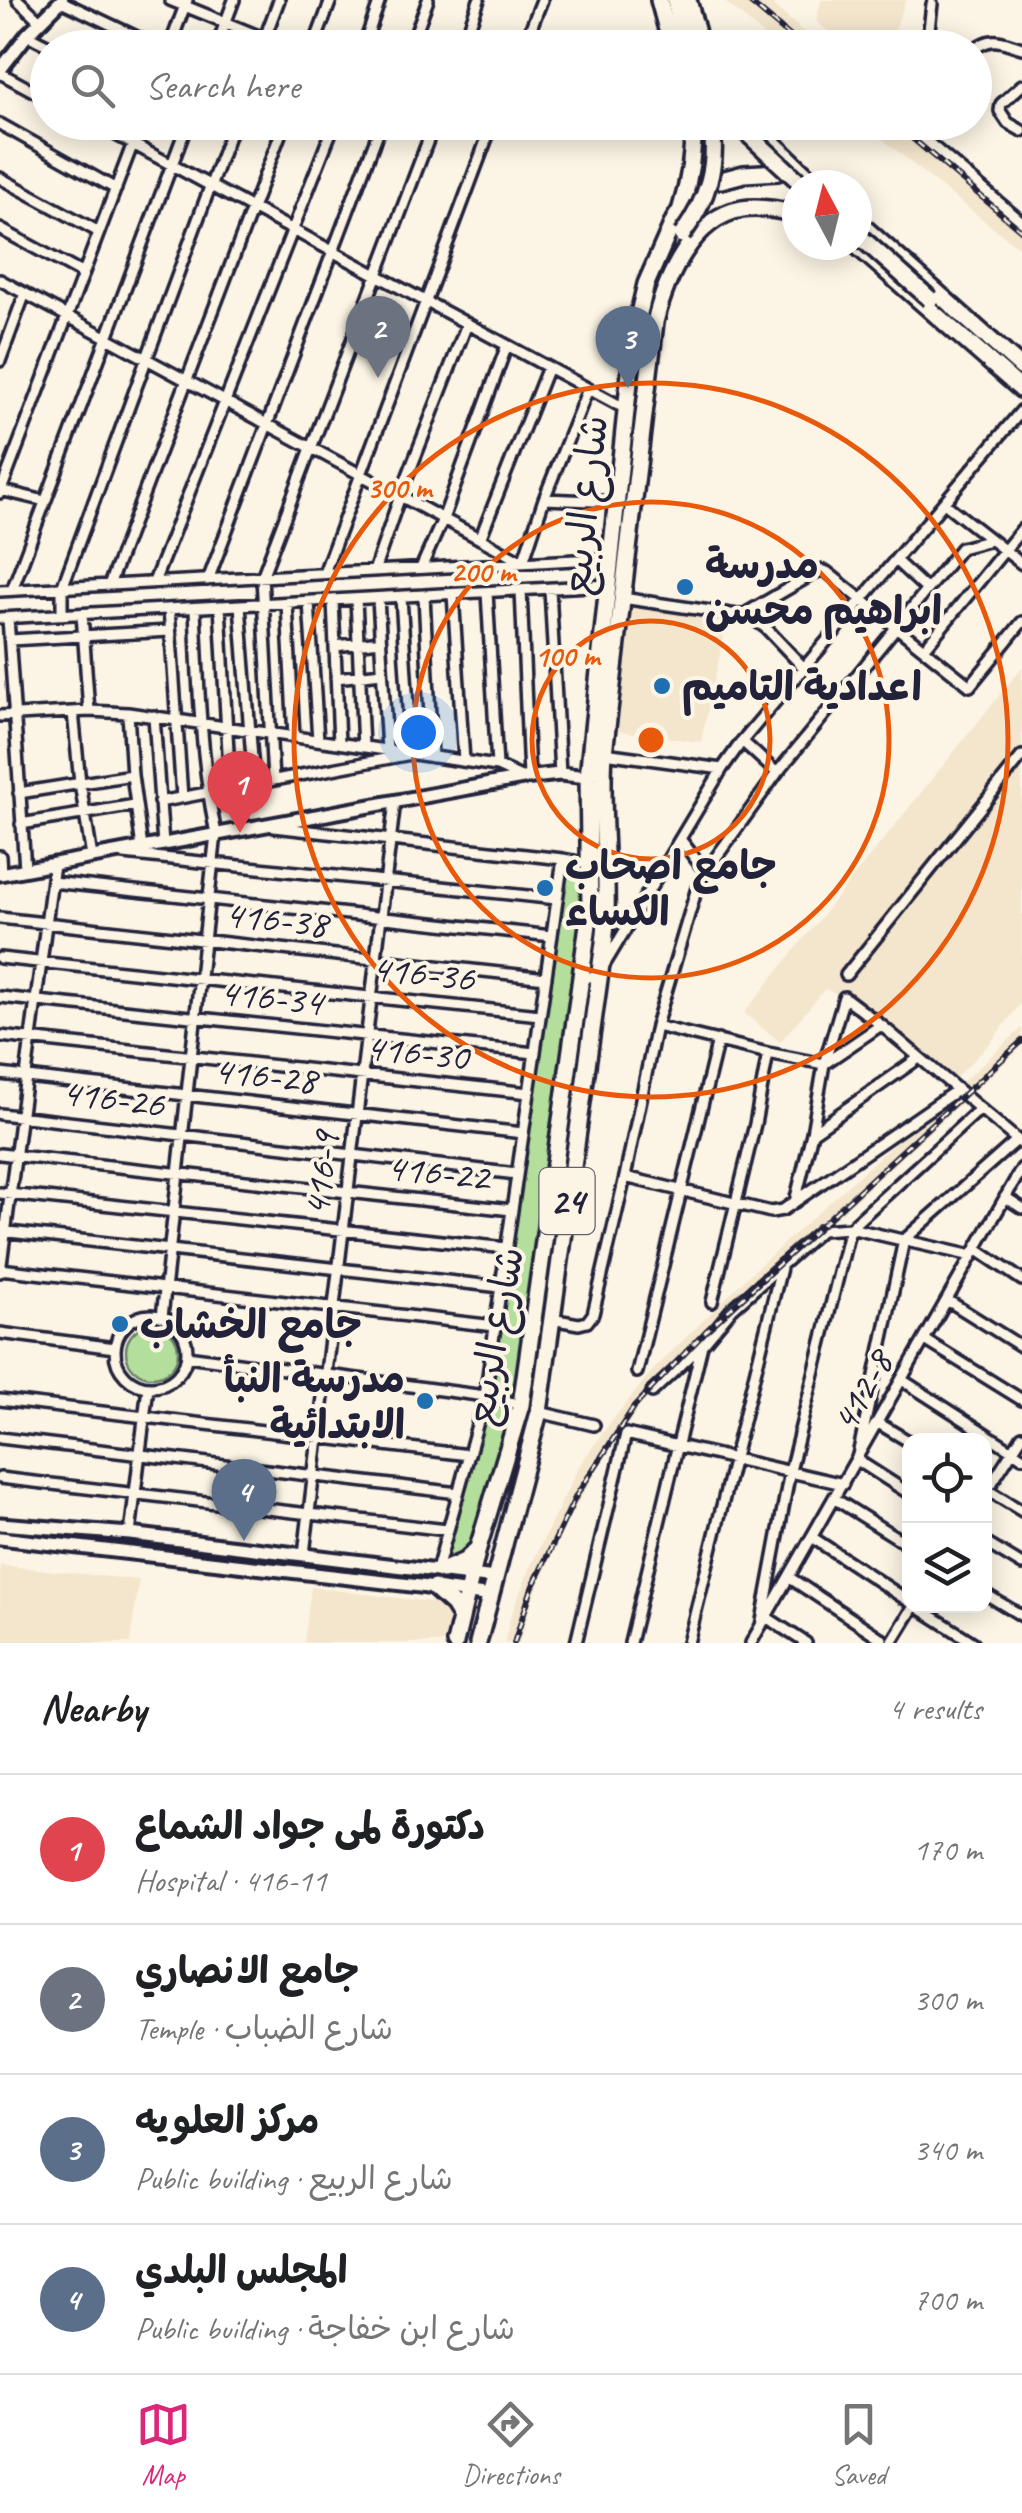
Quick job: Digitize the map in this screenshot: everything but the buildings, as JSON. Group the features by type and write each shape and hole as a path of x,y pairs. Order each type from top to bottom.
{"main road":[{"path":"688,0 696,30"},
{"path":"661,1 668,30"},
{"path":"661,1 676,30"},
{"path":"694,140 690,180 695,201 708,218 700,234"},
{"path":"618,496 630,455 649,304 711,180 713,140"},
{"path":"756,140 790,170"},
{"path":"770,140 801,170"},
{"path":"721,180 778,172"},
{"name":"شارع الربيع","path":"455,1643 478,1548 521,1405 590,909 588,777 634,334 646,284 695,201"},
{"path":"700,234 714,221 739,209 782,211"},
{"name":"شارع الربيع","path":"478,1643 539,1412 600,972 606,922 604,753 655,322 674,270 700,234"},
{"path":"872,235 1022,368"},
{"path":"872,247 1022,378"},
{"path":"877,263 887,258 889,250"},
{"path":"872,259 1022,390"},
{"path":"439,1570 465,1561 478,1548"},
{"path":"434,1588 454,1605 461,1618"}],"street":[{"path":"18,0 40,21"},
{"path":"32,30 61,0 123,30"},
{"path":"170,0 186,3 239,30"},
{"path":"222,30 234,0"},
{"path":"268,30 279,0"},
{"path":"320,30 331,0"},
{"path":"369,30 380,0"},
{"path":"417,30 428,0"},
{"path":"468,30 479,0"},
{"path":"530,30 542,0"},
{"path":"176,30 186,3"},
{"path":"929,30 932,4"},
{"path":"30,33 0,72 30,88"},
{"path":"992,40 1022,48"},
{"path":"0,46 10,55"},
{"path":"1022,85 1001,104 1000,111 1008,123 1022,131"},
{"path":"0,124 116,188"},
{"path":"125,140 626,409"},
{"path":"45,501 0,491 133,140"},
{"path":"12,590 181,140"},
{"path":"62,615 62,588 227,140"},
{"path":"109,585 278,140"},
{"path":"154,582 327,140"},
{"path":"208,580 375,140"},
{"path":"274,780 262,577 428,140"},
{"path":"324,573 487,140"},
{"path":"925,140 1022,222"},
{"path":"0,178 99,232"},
{"path":"0,229 83,274"},
{"path":"0,280 523,562"},
{"path":"0,361 25,293"},
{"path":"374,570 468,324"},
{"path":"421,568 507,345"},
{"path":"480,539 548,367"},
{"path":"523,562 588,388"},
{"path":"580,977 600,972 742,742 1022,410"},
{"path":"544,499 618,496"},
{"path":"944,503 1022,564"},
{"path":"924,649 1022,529"},
{"path":"551,1319 579,1324 588,1322 593,1314 656,1026 695,890 705,870 777,772 961,548 992,540"},
{"path":"0,591 612,558"},
{"path":"896,561 926,589"},
{"path":"743,615 820,570 827,572 970,686 1022,622"},
{"path":"26,869 10,640 4,618 609,585"},
{"path":"550,588 560,774"},
{"path":"521,590 526,777"},
{"path":"488,592 496,766"},
{"path":"453,594 464,761"},
{"path":"424,596 432,757"},
{"path":"401,597 411,754"},
{"path":"378,598 387,750"},
{"path":"622,598 743,615 760,623 804,668"},
{"path":"356,599 363,747"},
{"path":"333,600 339,743"},
{"path":"310,602 318,740"},
{"path":"288,603 294,737"},
{"path":"220,606 230,788"},
{"path":"240,606 254,784"},
{"path":"162,1317 216,834 207,793 200,723 195,608"},
{"path":"168,609 182,797"},
{"path":"82,614 89,711"},
{"path":"10,640 170,631"},
{"path":"335,646 380,641"},
{"path":"336,678 382,673"},
{"path":"0,716 89,711 154,716 496,766 526,777"},
{"path":"73,712 92,858"},
{"path":"128,713 142,848"},
{"path":"154,716 163,844"},
{"path":"742,742 777,772"},
{"path":"604,753 722,769"},
{"path":"159,802 411,754"},
{"path":"846,975 1022,756"},
{"path":"19,793 132,774"},
{"path":"0,856 0,874 526,777 588,777"},
{"name":"416-9","path":"304,1554 395,801"},
{"path":"21,824 135,804"},
{"path":"266,826 590,864"},
{"path":"680,839 705,870"},
{"path":"116,853 557,900"},
{"path":"434,1588 440,1578 448,1530 485,1396 563,859"},
{"path":"54,864 16,1156 5,1193 0,1271 495,1326"},
{"path":"52,882 552,936"},
{"name":"416-38","path":"0,918 546,978"},
{"name":"416-36","path":"0,958 540,1015"},
{"path":"795,1202 824,1064 844,997 1019,1142 904,1240 856,1460 902,1489"},
{"name":"416-34","path":"0,998 535,1054"},
{"path":"656,1026 824,1064 881,1025"},
{"name":"416-30","path":"0,1036 529,1093"},
{"path":"637,1372 718,1040"},
{"path":"712,1302 768,1053"},
{"path":"812,1132 919,1058"},
{"name":"416-28","path":"0,1074 523,1133"},
{"path":"625,1177 771,1212 783,1210 957,1090"},
{"path":"806,1643 763,1621 790,1471 850,1228 980,1109"},
{"name":"416-26","path":"0,1114 517,1174"},
{"name":"416-22","path":"0,1154 512,1210"},
{"name":"412-8","path":"751,1643 1022,1168"},
{"path":"5,1193 506,1248"},
{"path":"1005,1197 1022,1208"},
{"path":"652,1392 702,1345 732,1309 821,1230 850,1228 974,1252 1022,1280"},
{"path":"3,1231 501,1286"},
{"path":"688,1643 782,1264"},
{"path":"947,1300 1022,1346"},
{"path":"141,1316 162,1317 184,1336 186,1356 169,1382 137,1384 120,1370 115,1348 123,1328 131,1321 141,1316"},
{"path":"0,1334 115,1348"},
{"path":"924,1340 1022,1400"},
{"path":"630,1643 702,1345"},
{"path":"186,1356 485,1396 521,1405"},
{"path":"902,1380 1017,1454"},
{"path":"130,1534 148,1386"},
{"path":"0,1400 468,1454"},
{"path":"539,1412 594,1425"},
{"path":"878,1423 902,1437"},
{"path":"576,1643 626,1434 843,1484"},
{"path":"992,1484 1017,1454 1022,1436"},
{"path":"0,1438 458,1493"},
{"path":"0,1478 448,1530"},
{"path":"992,1494 1022,1511"},
{"path":"834,1499 902,1541"},
{"path":"0,1524 130,1534 495,1578"},
{"path":"0,1538 491,1596"},
{"path":"812,1538 902,1597"},
{"path":"992,1547 1022,1565"},
{"path":"790,1578 884,1642 906,1613"},
{"path":"992,1598 1022,1616"},
{"path":"927,1613 974,1643"}],"shaded area":[{"path":"723,0 767,0 801,30 757,30"},
{"path":"821,0 906,0 895,30 826,30 816,21"},
{"path":"884,140 927,140 1022,219 1022,250"},
{"path":"633,598 727,622 701,742 618,731"},
{"path":"1022,667 1022,1002 991,1042 950,1084 844,997 825,989 780,1042 744,1013"},
{"path":"1022,1028 1022,1047 708,1335 648,1396 611,1446 567,1521 533,1597 519,1643 504,1643 529,1569 579,1466 652,1371 751,1273"},
{"path":"0,1565 139,1580 130,1643 0,1643"},
{"path":"311,1587 438,1603 450,1614 446,1643 304,1643"}],"green space":[{"path":"564,861 587,865 516,1406 475,1547 439,1568 486,1401"},
{"path":"152,1325 170,1333 178,1351 170,1369 152,1377 134,1369 126,1351 134,1333"}],"railway":[{"path":"747,0 783,30"},
{"path":"914,140 1022,231"},
{"path":"514,1643 532,1588 576,1496 634,1407 706,1331 1022,1041"}],"place":[{"name":"جامع الانصاري","path":"378,378"},
{"name":"مركز العلويه","path":"628,388"},
{"name":"مدرسة ابراهيم محسن","path":"685,587"},
{"name":"اعدادية التاميم","path":"662,686"},
{"name":"دكتورة لمى جواد الشماع","path":"240,833"},
{"name":"جامع اصحاب الکساء","path":"545,888"},
{"name":"جامع الخشاب","path":"120,1324"},
{"name":"مدرسة النبأ الابتدائية","path":"425,1401"},
{"name":"المجلس البلدي","path":"244,1541"}]}
